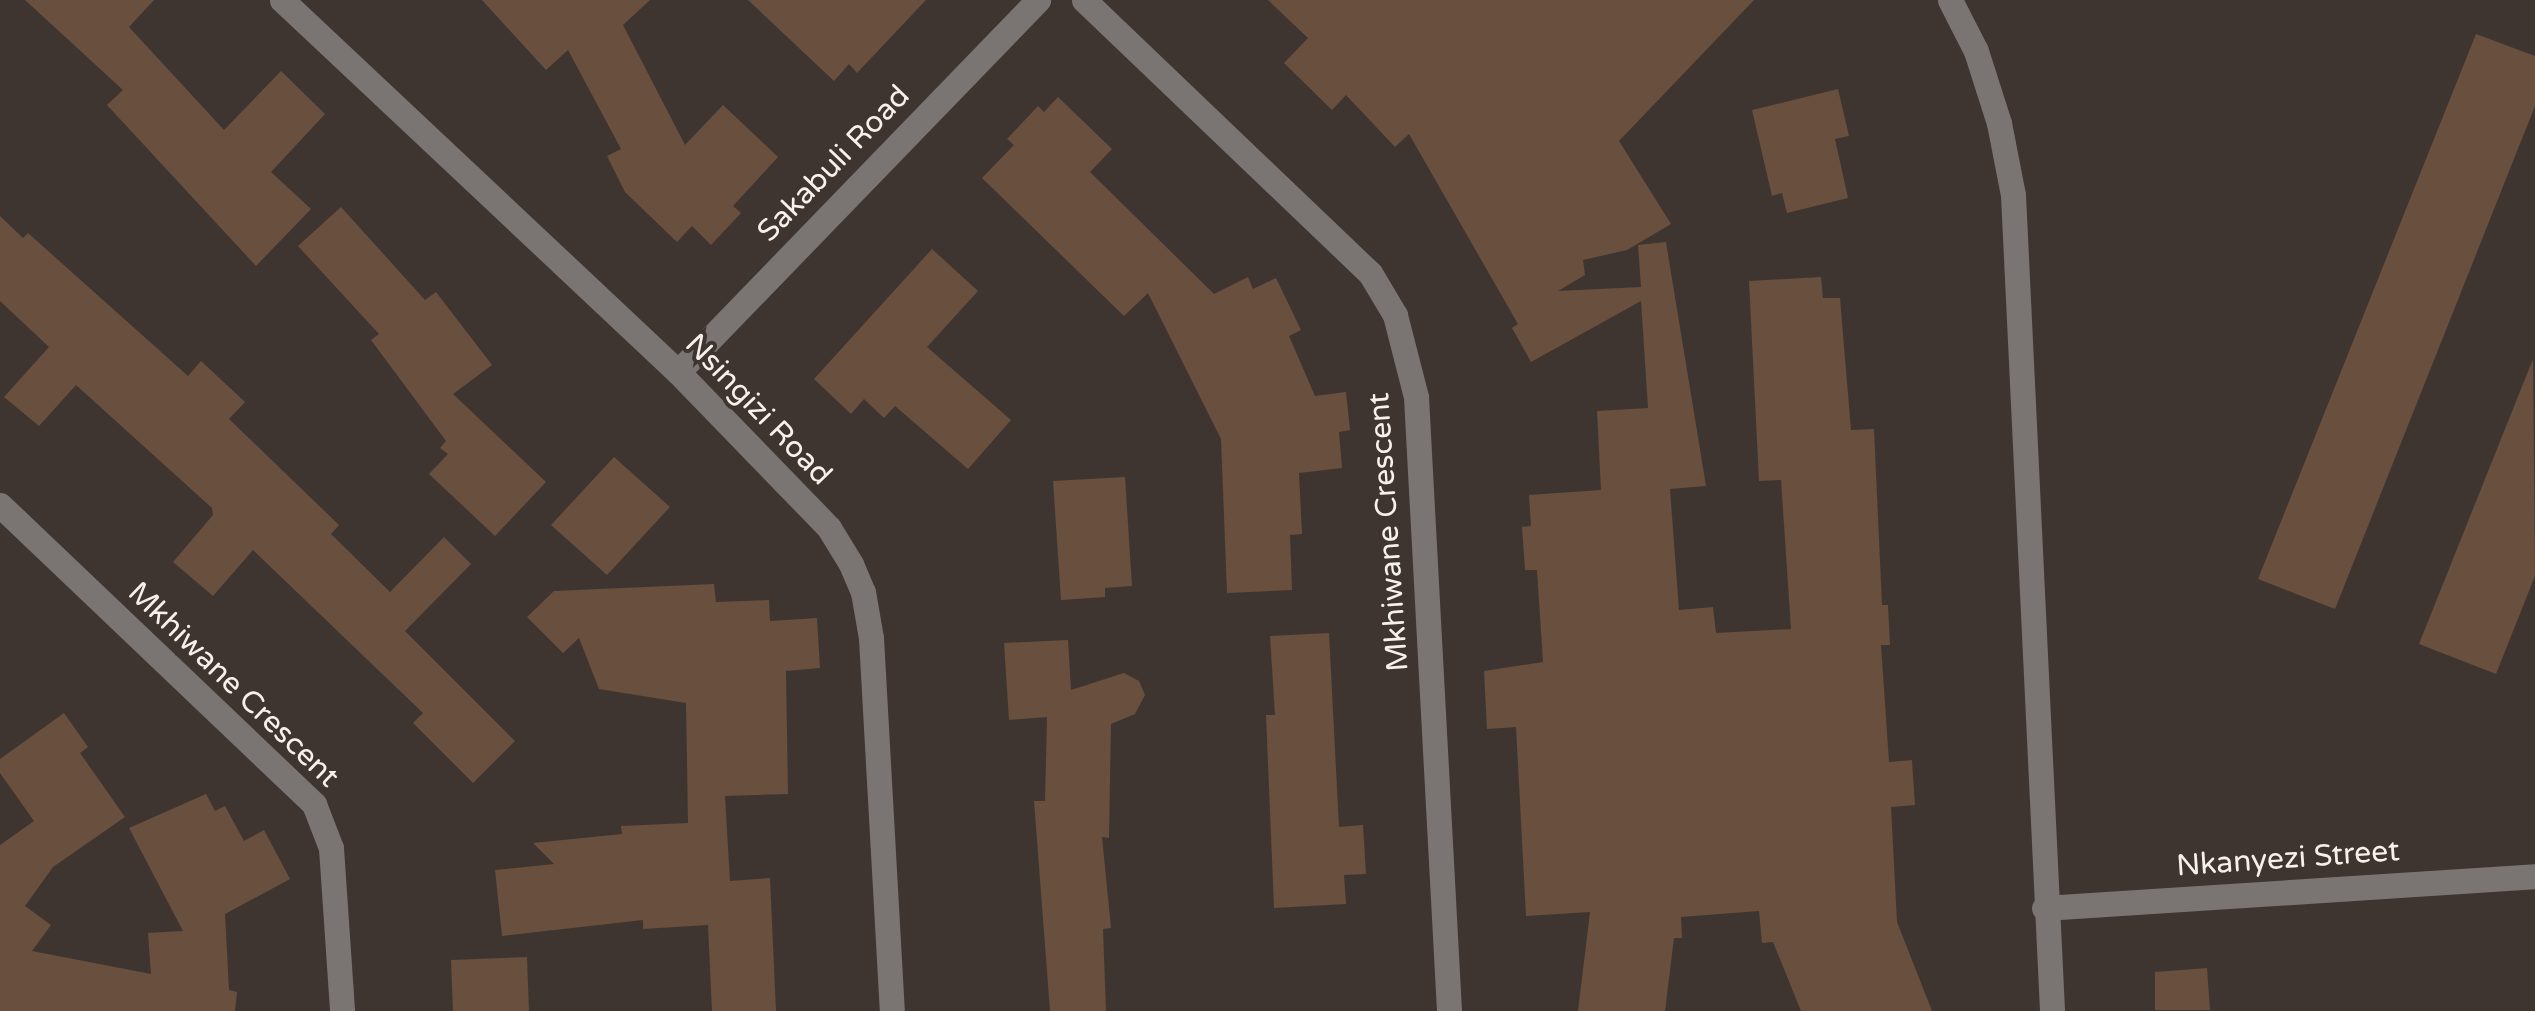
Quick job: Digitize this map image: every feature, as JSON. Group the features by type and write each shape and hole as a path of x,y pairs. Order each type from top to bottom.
{"street":[{"name":"Nsingizi Road","path":"282,0 678,372 829,528 862,592 872,638 892,1011"},
{"name":"Sakabuli Road","path":"678,372 1038,0"},
{"name":"Mkhiwane Crescent","path":"1084,0 1370,273 1395,315 1416,396 1449,1011"},
{"path":"1950,0 1982,69 1999,123 2013,195 2044,908 2052,1011"},
{"name":"Mkhiwane Crescent","path":"0,505 314,804 331,848 342,1011"},
{"name":"Nkanyezi Street","path":"2044,908 2535,876"}],"building":[{"path":"25,0 154,0 129,27 224,130 281,71 325,114 271,172 311,209 256,266 107,105 123,90"},
{"path":"482,0 650,0 623,25 685,145 723,105 778,157 733,206 741,213 711,245 692,226 677,242 625,192 607,156 621,149 568,50 546,70"},
{"path":"748,0 926,0 857,73 849,64 834,81"},
{"path":"1268,0 1754,0 1619,141 1671,224 1627,250 1583,260 1585,275 1558,291 1641,287 1638,245 1666,242 1706,486 1670,489 1679,610 1713,607 1716,633 1791,629 1781,480 1759,481 1749,281 1821,277 1823,298 1840,298 1851,430 1874,429 1882,605 1888,605 1890,645 1881,645 1889,762 1912,760 1915,805 1891,807 1897,922 1932,1011 1801,1011 1773,942 1762,943 1759,911 1681,917 1682,938 1674,938 1665,1011 1578,1011 1590,912 1526,916 1516,727 1487,729 1484,671 1543,662 1537,570 1525,570 1522,527 1531,526 1529,495 1601,490 1597,411 1648,408 1641,301 1531,362 1512,328 1518,324 1409,134 1395,147 1346,95 1332,110 1284,63 1308,38"},
{"path":"2476,34 2535,56 2535,106 2335,609 2258,579"},
{"path":"1838,89 1849,136 1835,139 1848,198 1787,213 1782,193 1772,196 1752,110"},
{"path":"1058,97 1112,149 1090,172 1214,294 1248,277 1253,289 1276,278 1301,330 1289,336 1315,396 1346,392 1350,430 1339,432 1342,468 1299,473 1302,534 1290,535 1292,590 1227,593 1221,439 1148,293 1124,316 982,178 1014,145 1007,139 1038,106 1044,112"},
{"path":"341,207 425,300 436,292 492,365 453,394 546,482 495,536 429,474 448,454 440,448 446,441 371,340 379,334 298,246"},
{"path":"0,216 23,238 28,233 188,376 201,361 245,402 229,419 339,525 331,534 390,592 444,537 471,564 405,631 515,741 473,783 413,723 423,713 253,550 213,596 173,562 213,515 212,508 76,385 39,426 4,397 49,347 0,301"},
{"path":"932,249 978,291 927,347 1011,420 968,469 895,406 884,418 864,399 851,414 814,379"},
{"path":"2533,359 2535,576 2496,674 2419,644"},
{"path":"614,457 670,507 607,575 551,525"},
{"path":"1125,477 1132,586 1105,588 1105,597 1061,600 1053,481"},
{"path":"714,584 716,602 769,600 770,621 817,618 820,668 786,671 788,794 725,796 730,881 770,878 776,1011 712,1011 708,925 643,929 643,920 502,936 495,870 554,864 533,843 622,834 621,826 688,823 686,703 599,689 579,638 563,653 527,617 554,591"},
{"path":"1329,633 1339,827 1363,825 1366,874 1344,875 1346,904 1274,908 1266,715 1275,715 1270,636"},
{"path":"1068,640 1071,690 1124,673 1139,681 1145,695 1135,714 1111,724 1109,838 1102,837 1111,928 1103,929 1106,1011 1050,1011 1034,801 1045,801 1047,717 1009,720 1004,643"},
{"path":"64,713 88,747 80,753 125,817 53,867 25,906 51,925 32,951 151,974 148,933 183,931 129,828 206,794 215,811 225,806 244,841 264,830 290,879 225,914 229,990 237,992 235,1011 0,1011 0,845 34,821 0,773 0,759"},
{"path":"527,957 529,1011 453,1011 451,960"},
{"path":"2207,968 2210,1010 2155,1010 2155,972"}]}
